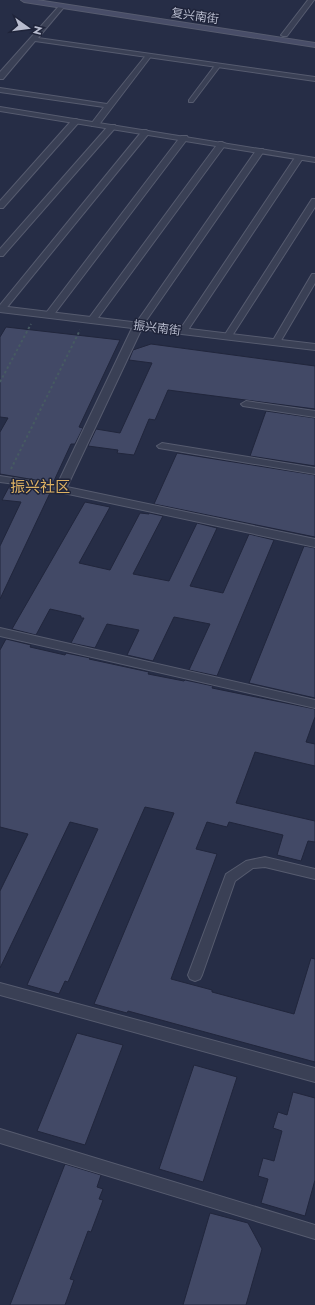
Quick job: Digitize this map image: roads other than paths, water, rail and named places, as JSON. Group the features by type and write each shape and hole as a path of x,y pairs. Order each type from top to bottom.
{"main road":[{"name":"复兴南街","path":"24,0 66,3 315,39"},
{"name":"复兴南街","path":"56,0 66,3 315,45"}],"street":[{"path":"285,35 311,0"},
{"path":"0,77 32,39 66,3"},
{"path":"32,39 315,79"},
{"path":"0,109 315,160"},
{"name":"振兴南街","path":"0,309 315,347"},
{"path":"60,490 138,326"},
{"path":"3,480 60,490 315,543"},
{"path":"0,632 315,704"},
{"path":"0,989 315,1075"}],"lane":[{"path":"95,124 149,55"},
{"path":"191,101 218,65"},
{"path":"0,90 110,106"},
{"path":"0,206 76,121"},
{"path":"0,254 112,127"},
{"path":"0,309 146,132"},
{"path":"49,315 184,138"},
{"path":"89,320 222,144"},
{"path":"138,326 260,151"},
{"path":"183,331 299,158"},
{"path":"228,336 315,201"},
{"path":"276,342 315,276"},
{"path":"246,404 315,414"},
{"path":"162,446 315,471"},
{"path":"195,975 230,878 250,864 265,862 315,874"},
{"path":"0,1136 315,1232"}],"district":[{"name":"振兴社区","path":"40,487"}]}
